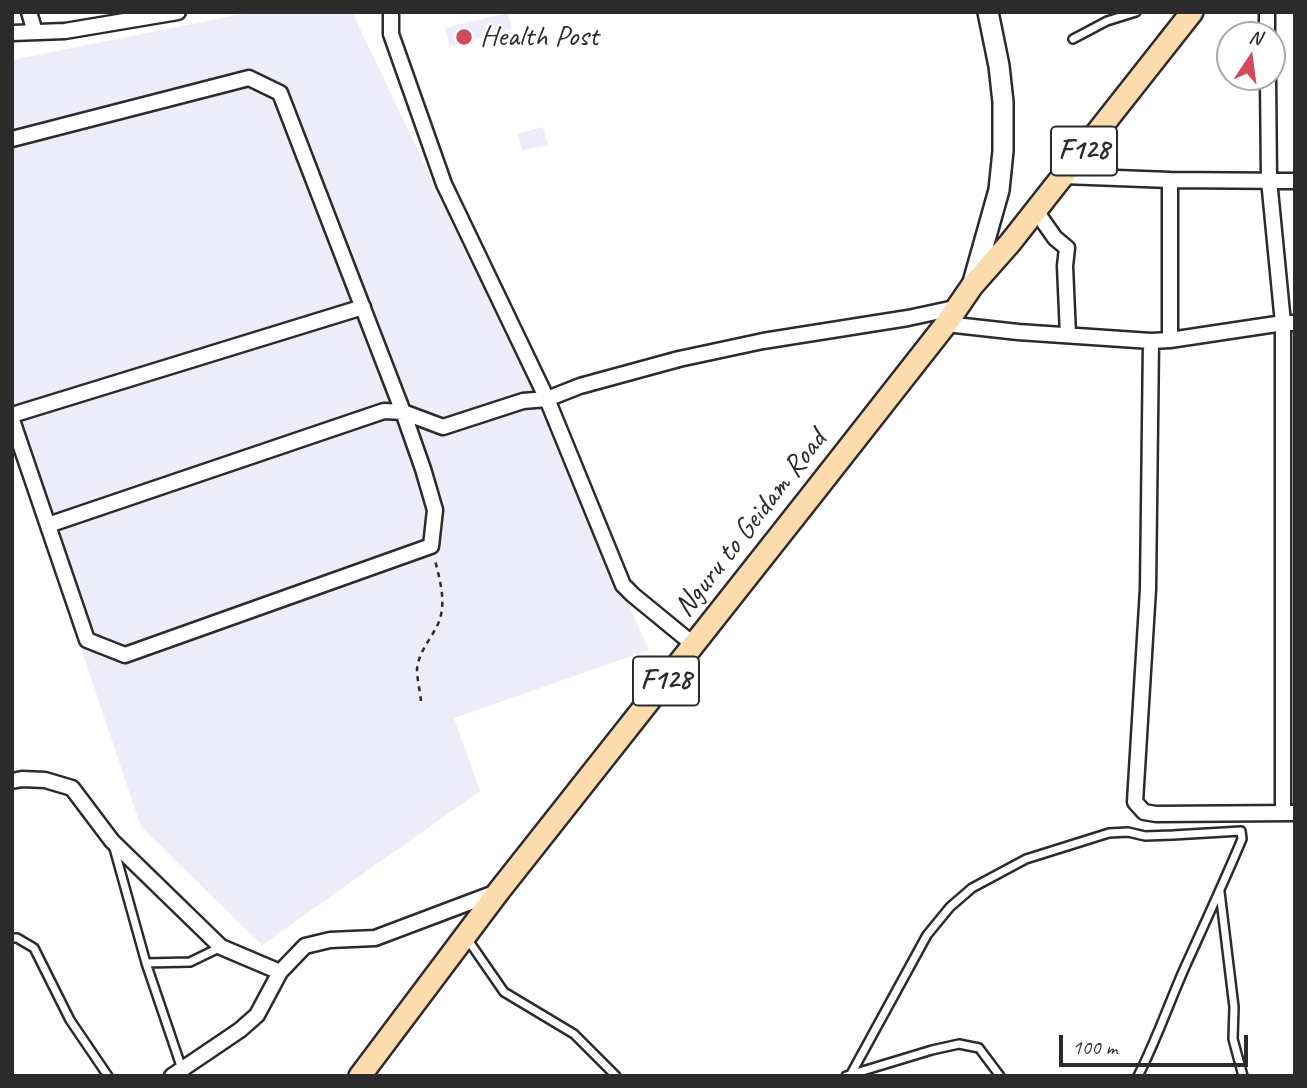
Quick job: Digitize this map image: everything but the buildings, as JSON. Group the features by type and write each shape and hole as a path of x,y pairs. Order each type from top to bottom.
{"main road":[{"path":"972,286 999,190 1003,151 1003,102 988,12"},
{"name":"Nguru to Geidam Road","path":"360,1076 499,891 959,307 972,286 1064,176 1188,14"}],"street":[{"path":"29,12 35,32"},
{"path":"12,33 65,31 178,12"},
{"path":"391,12 391,34 444,184 547,398 623,584 633,596 694,645"},
{"path":"12,139 249,78 280,93 363,307 403,412 435,510 431,547 125,655 88,640 12,417 363,307"},
{"path":"1151,341 1148,589 1135,802 1144,812 1156,814 1289,813 1289,323 1269,180 1268,91"},
{"path":"1064,176 1295,181"},
{"path":"1170,180 1170,340"},
{"path":"1036,211 1055,238 1067,248 1065,266 1068,335"},
{"path":"48,524 384,411 403,412 443,427 523,401 547,398 580,386 680,359 763,341 908,318 959,307"},
{"path":"908,318 926,327 941,330 1151,341 1289,323"},
{"path":"16,778 45,780 72,788 112,841 221,947 280,972"},
{"path":"177,1072 240,1030 257,1015 280,972 305,946 330,940 375,938 499,891"}],"lane":[{"path":"1073,38 1107,21 1136,12"},
{"path":"849,1075 927,935 950,907 972,888 1026,859 1109,833 1173,835 1241,831 1242,839 1138,1076"},
{"path":"112,841 177,1072"},
{"path":"1220,891 1234,1007 1233,1039 1243,1076"},
{"path":"12,937 34,948 70,1020 108,1076"},
{"path":"465,937 504,992 574,1034 616,1076"},
{"path":"146,963 190,962 221,947"},
{"path":"849,1075 959,1044 979,1048 1000,1076"}],"path":[{"path":"421,701 417,669 422,651 438,623 443,602 431,547"}],"shaded area":[{"path":"253,12 352,12 535,396 649,650 454,718 480,791 262,945 141,827 12,442 12,60"},
{"name":"Health Post","path":"508,13 512,29 450,46 445,28"},
{"name":"Health Post","path":"543,127 548,145 522,150 517,134"}],"place":[{"name":"Health Post","path":"464,37"}]}
